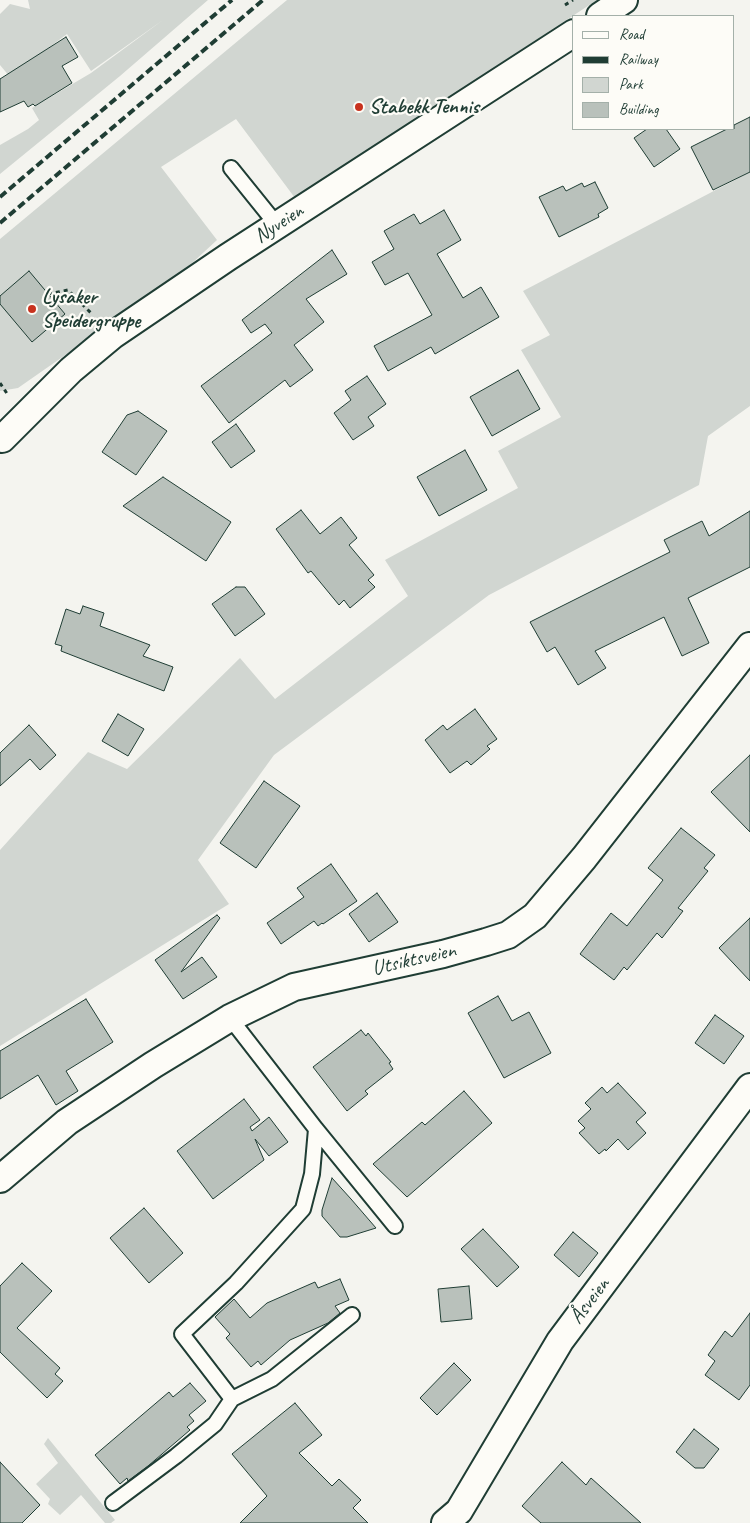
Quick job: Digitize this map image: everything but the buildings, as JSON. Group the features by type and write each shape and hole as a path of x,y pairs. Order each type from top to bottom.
{"street":[{"path":"602,15 624,0"},
{"name":"Nyveien","path":"1,439 71,370 113,335 277,225 572,34"},
{"name":"Utsiktsveien","path":"0,1179 67,1122 153,1065 230,1018 294,987 443,954 508,935 535,916 584,858 750,646"},
{"name":"Åsveien","path":"458,1519 560,1341 750,1088"}],"lane":[{"path":"231,168 277,225"},
{"path":"230,1018 316,1129 395,1226"},
{"path":"232,1399 182,1334 236,1283 302,1209 312,1174 316,1129"},
{"path":"113,1503 215,1424 232,1399 272,1379 352,1314"}],"path":[{"path":"48,294 68,290 113,335"}],"green space":[{"path":"28,0 208,0 120,76 0,174 0,145 28,129 39,120 32,108 91,73 163,20 91,71 67,34 10,77 0,65 0,14 10,4 30,9"},
{"path":"287,0 597,0 295,198 236,119 161,167 217,240 177,277 18,388 0,391 0,239"},
{"path":"750,172 750,406 708,436 699,485 489,595 274,755 198,860 229,904 0,1046 0,850 88,752 127,769 240,658 275,699 408,596 385,560 518,488 498,451 561,417 521,350 550,335 523,291"},
{"path":"48,1438 115,1520 111,1523 105,1523 81,1495 60,1515 48,1504 50,1499 36,1484 58,1463 44,1444"}],"railway":[{"path":"0,197 232,0"},
{"path":"0,223 263,0"}],"place":[{"name":"Stabekk Tennis","path":"359,107"},
{"name":"Lysaker Speidergruppe","path":"32,309"}]}
